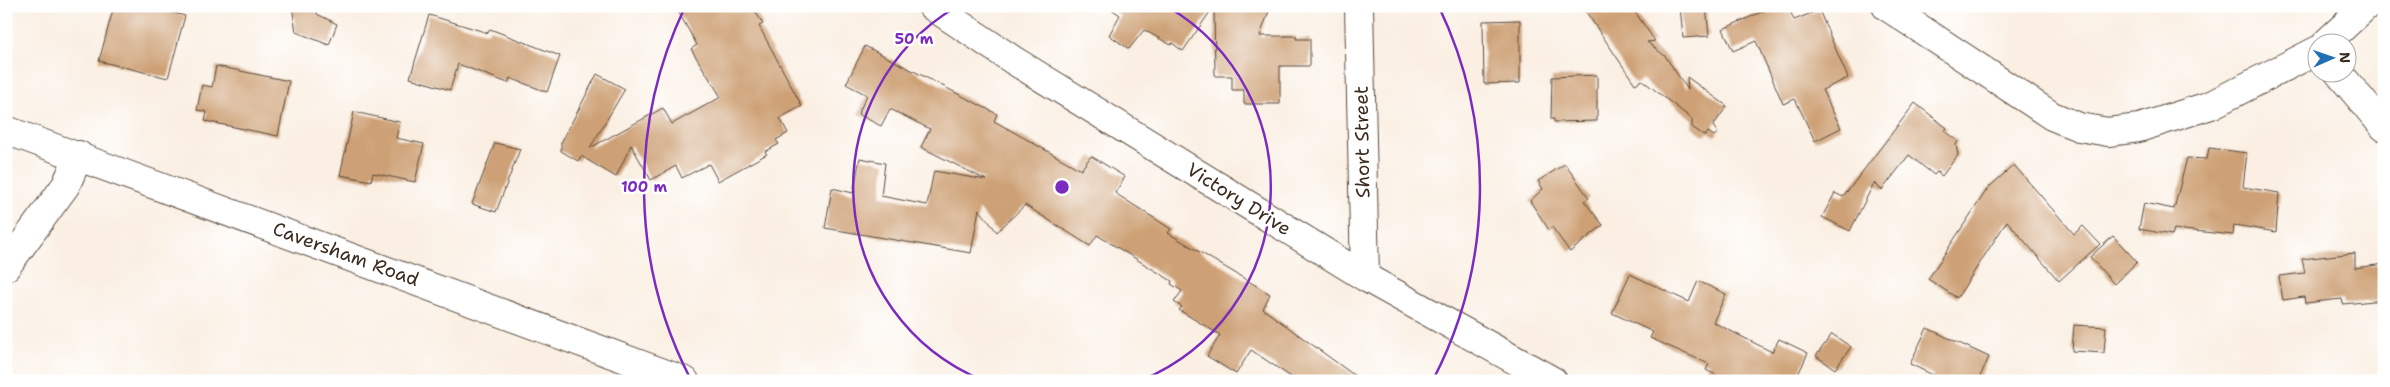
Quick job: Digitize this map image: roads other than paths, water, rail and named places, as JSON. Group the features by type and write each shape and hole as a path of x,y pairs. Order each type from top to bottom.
{"street":[{"name":"Victory Drive","path":"932,6 1022,65 1365,277 1553,381"},
{"name":"Short Street","path":"1358,6 1365,277"},
{"path":"1886,6 2052,116 2079,127 2108,132 2139,128 2210,105 2308,55"},
{"path":"2337,32 2366,6"},
{"path":"2346,82 2384,127"},
{"name":"Caversham Road","path":"6,130 79,155 685,381"},
{"path":"6,267 66,185 79,155"}]}
